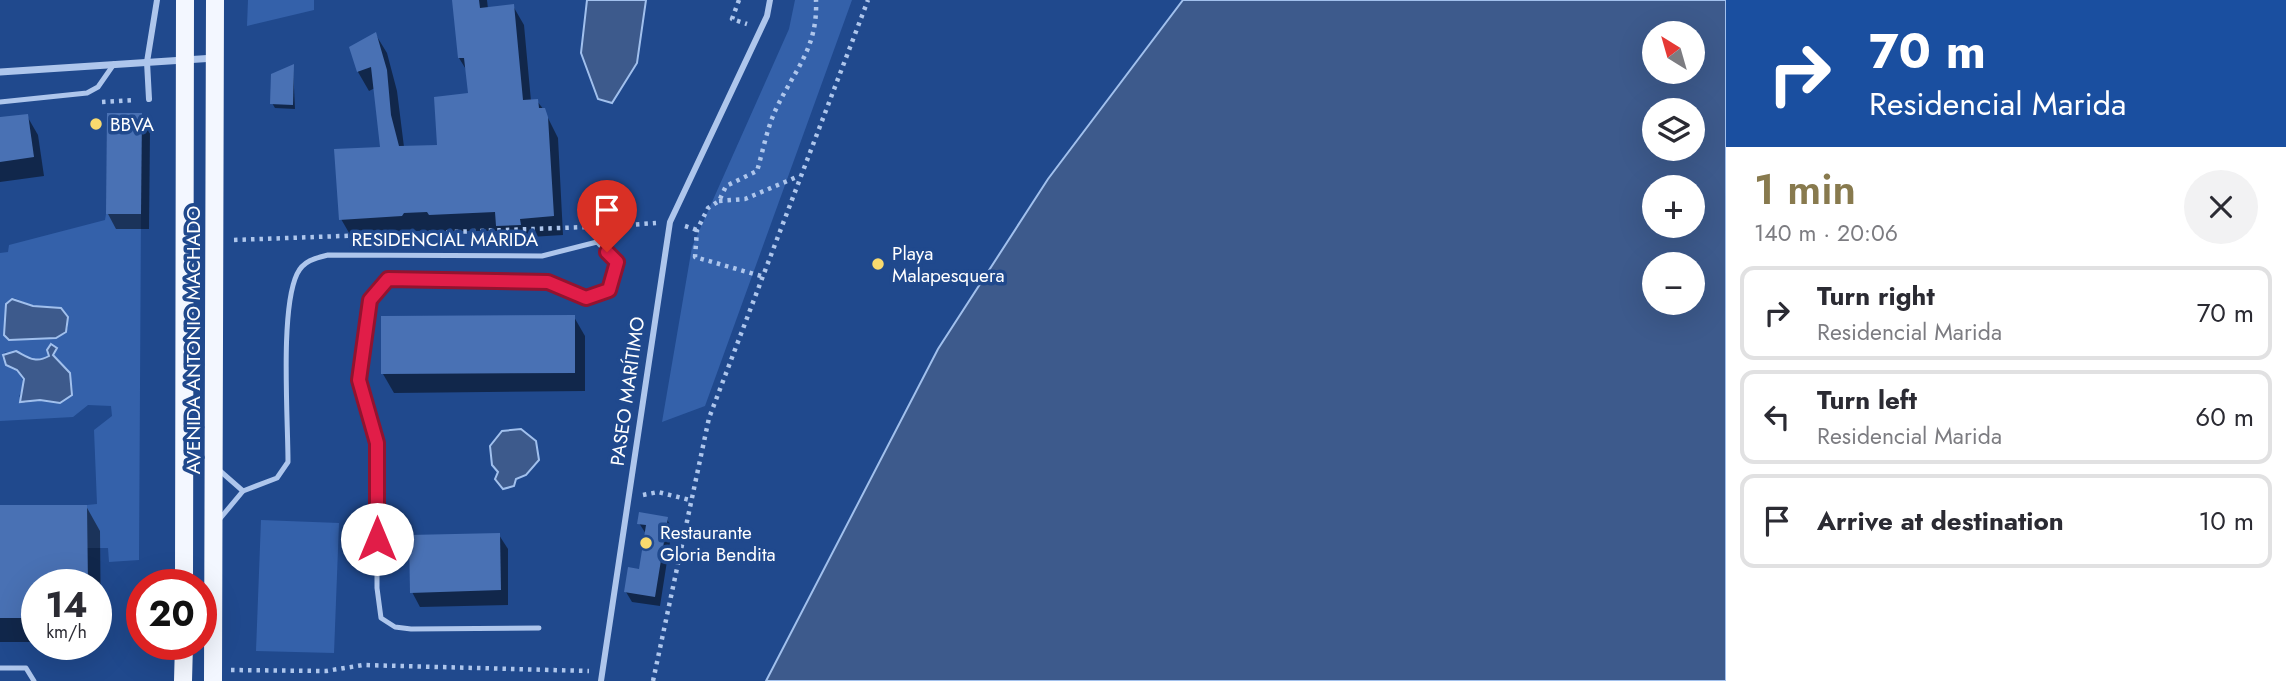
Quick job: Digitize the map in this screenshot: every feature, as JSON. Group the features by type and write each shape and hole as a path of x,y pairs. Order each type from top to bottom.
{"main road":[{"name":"AVENIDA ANTONIO MACHADO","path":"184,569 186,0"},
{"name":"AVENIDA ANTONIO MACHADO","path":"213,675 215,0"},
{"path":"183,681 184,660"}],"street":[{"path":"149,99 147,62 157,0"},
{"name":"PASEO MARÍTIMO","path":"601,681 670,222 761,29 770,0"},
{"path":"0,72 215,58"}],"lane":[{"path":"0,102 87,93 98,87 114,64"},
{"name":"RESIDENCIAL MARIDA","path":"214,526 243,491 277,478 288,462 289,313 297,274 308,260 328,255 542,256 597,242 617,262 609,290 586,298 548,282 388,279 370,300 365,326 359,380 377,443 377,587 381,618 396,627 411,629 539,628"},
{"path":"214,463 243,491"},
{"path":"0,668 26,668 34,681"}],"path":[{"path":"739,0 732,19 761,29"},
{"path":"719,201 726,186 757,172 775,111 800,68 817,26 816,0"},
{"path":"653,681 709,418 868,0"},
{"path":"95,102 149,99"},
{"path":"761,276 695,257 698,230 708,208 719,201 745,198 799,176"},
{"path":"234,240 670,222"},
{"path":"628,493 648,496 658,492 690,500"},
{"path":"213,675 326,671 363,665 602,672"}],"shaded area":[{"path":"248,0 314,0 314,10 247,26"},
{"path":"587,0 646,0 637,63 612,103 598,99 581,53"},
{"path":"795,0 852,0 705,406 662,422 692,247 789,29"},
{"path":"1183,0 1726,0 1726,681 766,681 938,349 1048,179"},
{"path":"106,214 141,214 139,560 109,562 108,548 87,548 87,505 97,504 94,430 112,416 111,406 88,405 73,417 0,421 0,253 8,252 9,245 105,220","holes":["14,298 33,306 59,307 68,317 68,328 56,338 9,339 5,306","5,352 38,361 53,354 67,372 72,384 72,395 60,403 40,400 25,403 19,396 25,386 19,372 10,368 2,357"]},
{"path":"12,299 33,306 61,308 68,317 66,332 56,338 9,340 4,335 6,304"},
{"path":"51,344 57,348 53,355 70,373 72,395 60,403 40,400 20,402 24,379 17,370 6,365 3,355 16,351 32,359 40,359 49,356 47,350"},
{"path":"521,429 536,441 539,460 526,475 516,479 514,486 503,489 495,479 498,472 492,465 490,446 502,431"},
{"path":"261,520 339,523 334,653 256,651"}],"building":[{"path":"452,0 479,0 480,8 514,4 523,100 538,99 539,108 545,108 548,117 554,216 520,219 521,225 496,226 495,212 429,215 427,212 404,213 402,216 339,220 334,149 380,147 371,67 357,72 349,47 376,32 387,70 391,115 399,146 437,145 434,97 468,93 464,58 458,58"},
{"path":"294,64 293,105 270,104 271,74"},
{"path":"107,113 142,113 141,214 106,214"},
{"path":"28,114 34,157 0,162 0,117"},
{"path":"575,315 575,373 381,374 381,316"},
{"path":"0,505 87,505 88,569 21,569 21,618 0,618"},
{"path":"639,512 668,517 655,597 624,592 628,567 639,569 646,525 637,524"},
{"path":"500,533 501,590 410,593 409,535"}],"place":[{"name":"BBVA","path":"96,124"},
{"name":"Playa Malapesquera","path":"878,264"},
{"name":"Restaurante Gloria Bendita","path":"646,543"}],"route":[{"path":"377,539 377,443 359,380 370,300 388,279 548,282 586,298 609,290 617,262 607,252"}]}
